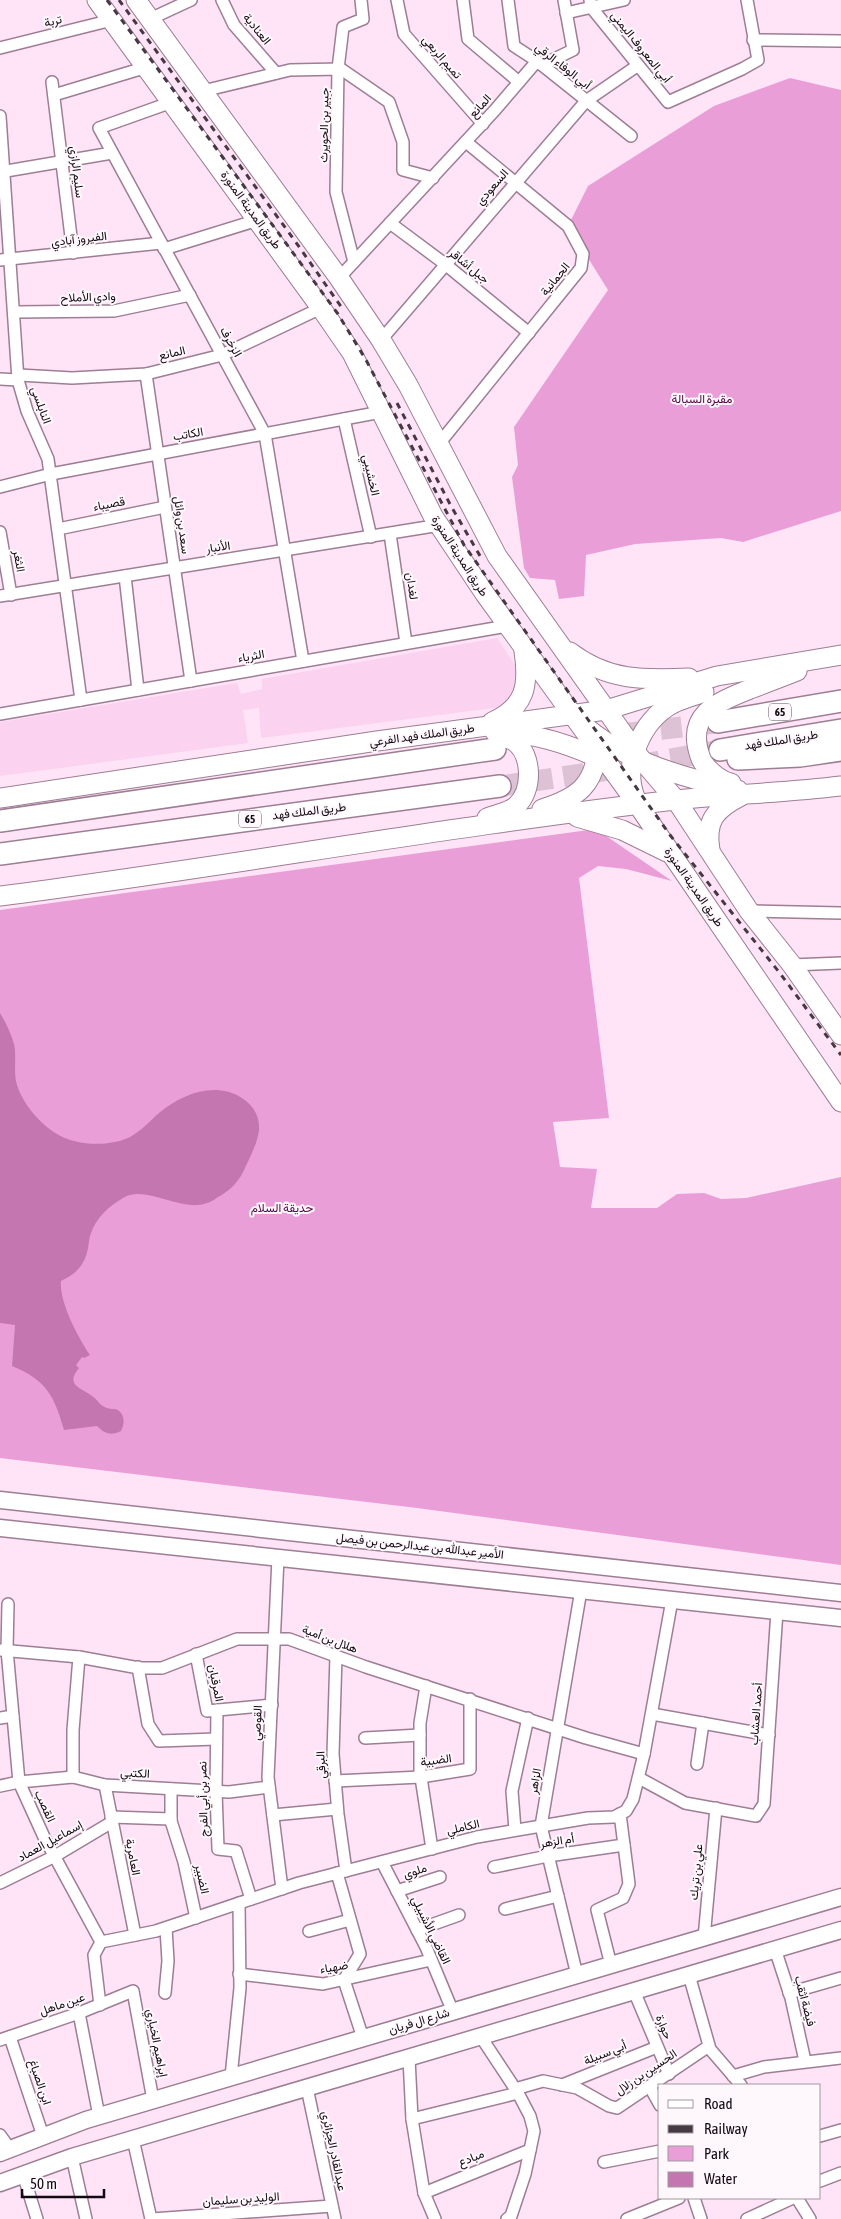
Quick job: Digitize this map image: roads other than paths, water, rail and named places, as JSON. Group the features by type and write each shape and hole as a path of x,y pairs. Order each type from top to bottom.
{"highway":[{"name":"65","path":"718,722 841,701"},
{"name":"طريق الملك فهد","path":"841,730 725,755 800,756 841,750"},
{"path":"0,821 495,749"},
{"name":"طريق الملك فهد","path":"0,854 500,786"}],"main road":[{"name":"طريق المدينة المنورة","path":"97,0 322,308 352,353 440,525 507,626 638,806 841,1102"},
{"path":"136,0 157,15 202,91 339,278 381,340 408,385 438,446 497,556 636,755 676,800 749,911 792,965 841,1033"},
{"path":"557,642 598,670 620,676 654,679 718,676"},
{"path":"484,726 510,712 524,692 527,669 524,650"},
{"path":"638,806 632,791 630,775 636,755 646,728 671,705 713,689 837,656"},
{"path":"792,793 726,782 700,759 696,744 698,728 704,714 716,703 837,656"},
{"name":"طريق الملك فهد الفرعي","path":"0,798 441,732 606,710 718,676 837,656"},
{"path":"455,829 566,802 580,791 593,773 599,752 606,710"},
{"path":"441,732 498,732 537,737 571,747 599,752 636,755 688,778 748,793 792,793 841,780"},
{"path":"441,732 497,736 514,741 524,754 529,770 526,794 516,807 455,829"},
{"path":"599,752 630,775 676,800"},
{"path":"0,896 455,829 676,800 792,793 841,786"},
{"path":"710,850 708,840 712,820 724,805 742,796"},
{"path":"566,815 622,830 647,841 673,856"},
{"name":"الأمير عبدالله بن عبدالرحمن بن فيصل","path":"0,1500 841,1593"},
{"path":"0,1528 841,1618"},
{"name":"شارع ال فريان","path":"5,2151 99,2116 841,1897"},
{"path":"0,2183 72,2157 841,1930"}],"street":[{"path":"157,15 161,0"},
{"path":"157,15 191,0"},
{"name":"العنادية","path":"222,0 234,25 276,73"},
{"name":"جبير بن الحويرث","path":"354,262 336,192 339,69 343,27 364,19 361,0"},
{"name":"تميم الربعي","path":"397,0 404,34 483,124"},
{"path":"463,0 468,39 519,82"},
{"name":"أبي الوفاء الرقي","path":"508,0 514,46 540,63 631,136"},
{"name":"المانع","path":"339,278 483,124 519,82 540,63 573,50 564,0"},
{"path":"566,13 590,4 624,0"},
{"name":"أبي المعروف اليمني","path":"590,4 637,66 668,102 758,60 747,0"},
{"name":"تربة","path":"0,48 112,20"},
{"path":"753,40 841,41"},
{"name":"السعودي","path":"381,340 586,101 637,66"},
{"path":"54,95 147,67"},
{"path":"202,91 290,70 339,69 388,102 403,142 403,170 433,178"},
{"name":"سليم الرازي","path":"52,82 73,253"},
{"name":"الزخرف","path":"172,102 99,128 265,434 303,661"},
{"name":"النابلسي","path":"0,116 5,260 15,312 18,378 27,411 48,460 81,700"},
{"name":"الجمانية","path":"438,446 581,268 583,254 568,226 466,142"},
{"path":"2,171 112,153"},
{"name":"الفيروز آبادي","path":"5,260 163,246 258,220"},
{"name":"جبل أشاقر","path":"390,223 445,264 529,333"},
{"name":"وادي الأملاح","path":"15,312 114,311 190,295"},
{"name":"المانع","path":"0,379 146,374 222,355 322,308"},
{"name":"سعد بن وائل","path":"146,374 191,681"},
{"name":"الكاتب","path":"0,487 50,474 381,412"},
{"name":"الخشيبي","path":"344,419 371,537"},
{"name":"قصيباء","path":"58,529 165,507"},
{"name":"الأنبار","path":"5,595 66,587 174,566 284,551 440,525"},
{"name":"الثغر","path":"0,532 5,595"},
{"name":"لغدان","path":"390,534 406,643"},
{"path":"125,576 138,690"},
{"name":"الثرياء","path":"0,714 507,626"},
{"path":"749,911 841,913"},
{"path":"792,965 841,964"},
{"name":"القوصي","path":"278,1558 276,1638 268,1777 282,1889"},
{"name":"الزاهر","path":"577,1975 541,1826 581,1590"},
{"path":"611,1965 597,1910 623,1898 629,1884 620,1814 626,1811 633,1799 644,1754 672,1600"},
{"name":"القصب","path":"8,1604 4,1650 19,1782 54,1856 100,1942"},
{"name":"أحمد العشاب","path":"716,1808 756,1816 764,1804 777,1611"},
{"name":"هلال بن أمية","path":"4,1650 79,1657 138,1667 162,1668 237,1639 289,1638 426,1686 644,1754"},
{"name":"المرقبان","path":"196,1654 207,1711 272,1705"},
{"name":"البرقي","path":"336,1656 333,1754 341,1872 350,1920 360,1954 344,1980"},
{"path":"73,1777 73,1730 79,1657"},
{"path":"138,1667 148,1724 159,1740 216,1739"},
{"path":"426,1686 420,1735 421,1777 432,1848"},
{"name":"الضبية","path":"335,1781 421,1777 470,1769 470,1700"},
{"name":"نصر بن أبي الفرج","path":"216,1710 218,1849 236,1851 251,1899"},
{"path":"652,1714 769,1735"},
{"path":"0,1718 13,1716"},
{"name":"الزاهر","path":"515,1830 512,1791 528,1718"},
{"path":"697,1764 703,1723"},
{"path":"365,1738 420,1735"},
{"name":"الكتبي","path":"0,1786 19,1782 73,1777 105,1785 229,1792 269,1787"},
{"path":"638,1778 686,1803 716,1808"},
{"name":"العامرية","path":"105,1785 135,1935"},
{"name":"الضبير","path":"171,1789 171,1819 184,1862 196,1918"},
{"name":"علي بن تريك","path":"704,1938 716,1808"},
{"path":"273,1814 337,1809"},
{"name":"الكاملي","path":"100,1942 166,1928 282,1889 432,1848 515,1830 588,1818 614,1817 620,1814"},
{"path":"112,1819 171,1819"},
{"name":"إسماعيل العماد","path":"0,1883 54,1856 112,1819"},
{"name":"أم الزهر","path":"494,1867 548,1856 624,1845"},
{"name":"القاضي الأشبيلي","path":"382,1862 417,1930 453,2012"},
{"name":"ملوي","path":"397,1891 440,1877"},
{"path":"505,1909 558,1896"},
{"path":"231,2077 240,1974 239,1904"},
{"path":"417,1930 459,1915"},
{"path":"309,1931 350,1920"},
{"path":"165,1993 168,1961 166,1928"},
{"path":"100,1942 94,1955 100,2005"},
{"name":"فيضة اثقب","path":"775,1949 790,1993 805,2061"},
{"name":"ضهياء","path":"240,1974 323,1984 431,1960"},
{"path":"689,1975 708,2048 740,2084"},
{"path":"790,1993 841,1978"},
{"path":"344,1980 363,2038"},
{"name":"عين ماهل","path":"5,2038 133,1992"},
{"name":"إبراهيم الخياري","path":"133,1992 153,2100"},
{"name":"حوارة","path":"634,1992 669,2074"},
{"path":"79,2013 99,2116"},
{"path":"480,2037 516,2091 530,2116 534,2131 525,2174 512,2216 507,2219"},
{"name":"ابن الصباغ","path":"5,2038 44,2136"},
{"name":"أبي سبيلة","path":"562,2085 657,2047"},
{"name":"الحسين بن زلال","path":"412,2119 516,2091 543,2080 577,2088 609,2106 617,2108 708,2048"},
{"path":"409,2058 412,2119 424,2193 435,2219"},
{"path":"732,2076 764,2067 841,2058"},
{"path":"650,2087 658,2101"},
{"name":"عبدالقادر الجزائري","path":"307,2088 335,2219"},
{"path":"821,2136 841,2130"},
{"path":"0,2135 5,2151"},
{"path":"133,2139 151,2219"},
{"name":"مبادع","path":"424,2193 530,2150"},
{"path":"604,2162 658,2151"},
{"path":"72,2157 86,2219"},
{"path":"821,2181 841,2173"},
{"path":"23,2174 37,2219"},
{"path":"627,2219 677,2199"},
{"path":"694,2199 701,2219"},
{"path":"746,2219 791,2199"},
{"path":"798,2199 810,2219"},
{"name":"الوليد بن سليمان","path":"151,2219 332,2206"}],"water":[{"path":"0,1013 14,1044 16,1080 23,1099 44,1125 65,1138 93,1144 122,1140 138,1132 159,1113 178,1100 188,1095 210,1090 221,1090 242,1098 249,1104 257,1116 259,1125 254,1149 240,1177 228,1190 211,1202 197,1205 142,1194 123,1198 100,1217 93,1227 87,1254 82,1264 75,1272 61,1281 66,1309 90,1355 82,1357 76,1365 79,1368 73,1379 74,1383 103,1406 109,1409 116,1409 121,1413 124,1420 121,1431 111,1434 97,1426 64,1430 56,1407 47,1390 33,1377 12,1366 15,1325 0,1323"}],"tunnel":[{"path":"629,733 716,723"},
{"path":"639,765 720,750"},
{"path":"500,786 609,770"}],"railway":[{"path":"107,0 338,314 366,360 464,545 670,835 779,972 841,1055"},
{"path":"119,0 342,308"},
{"path":"397,403 451,506 483,561"}],"park label":[{"name":"مقبرة السبالة","path":"702,399"},
{"name":"حديقة السلام","path":"282,1208"}]}
